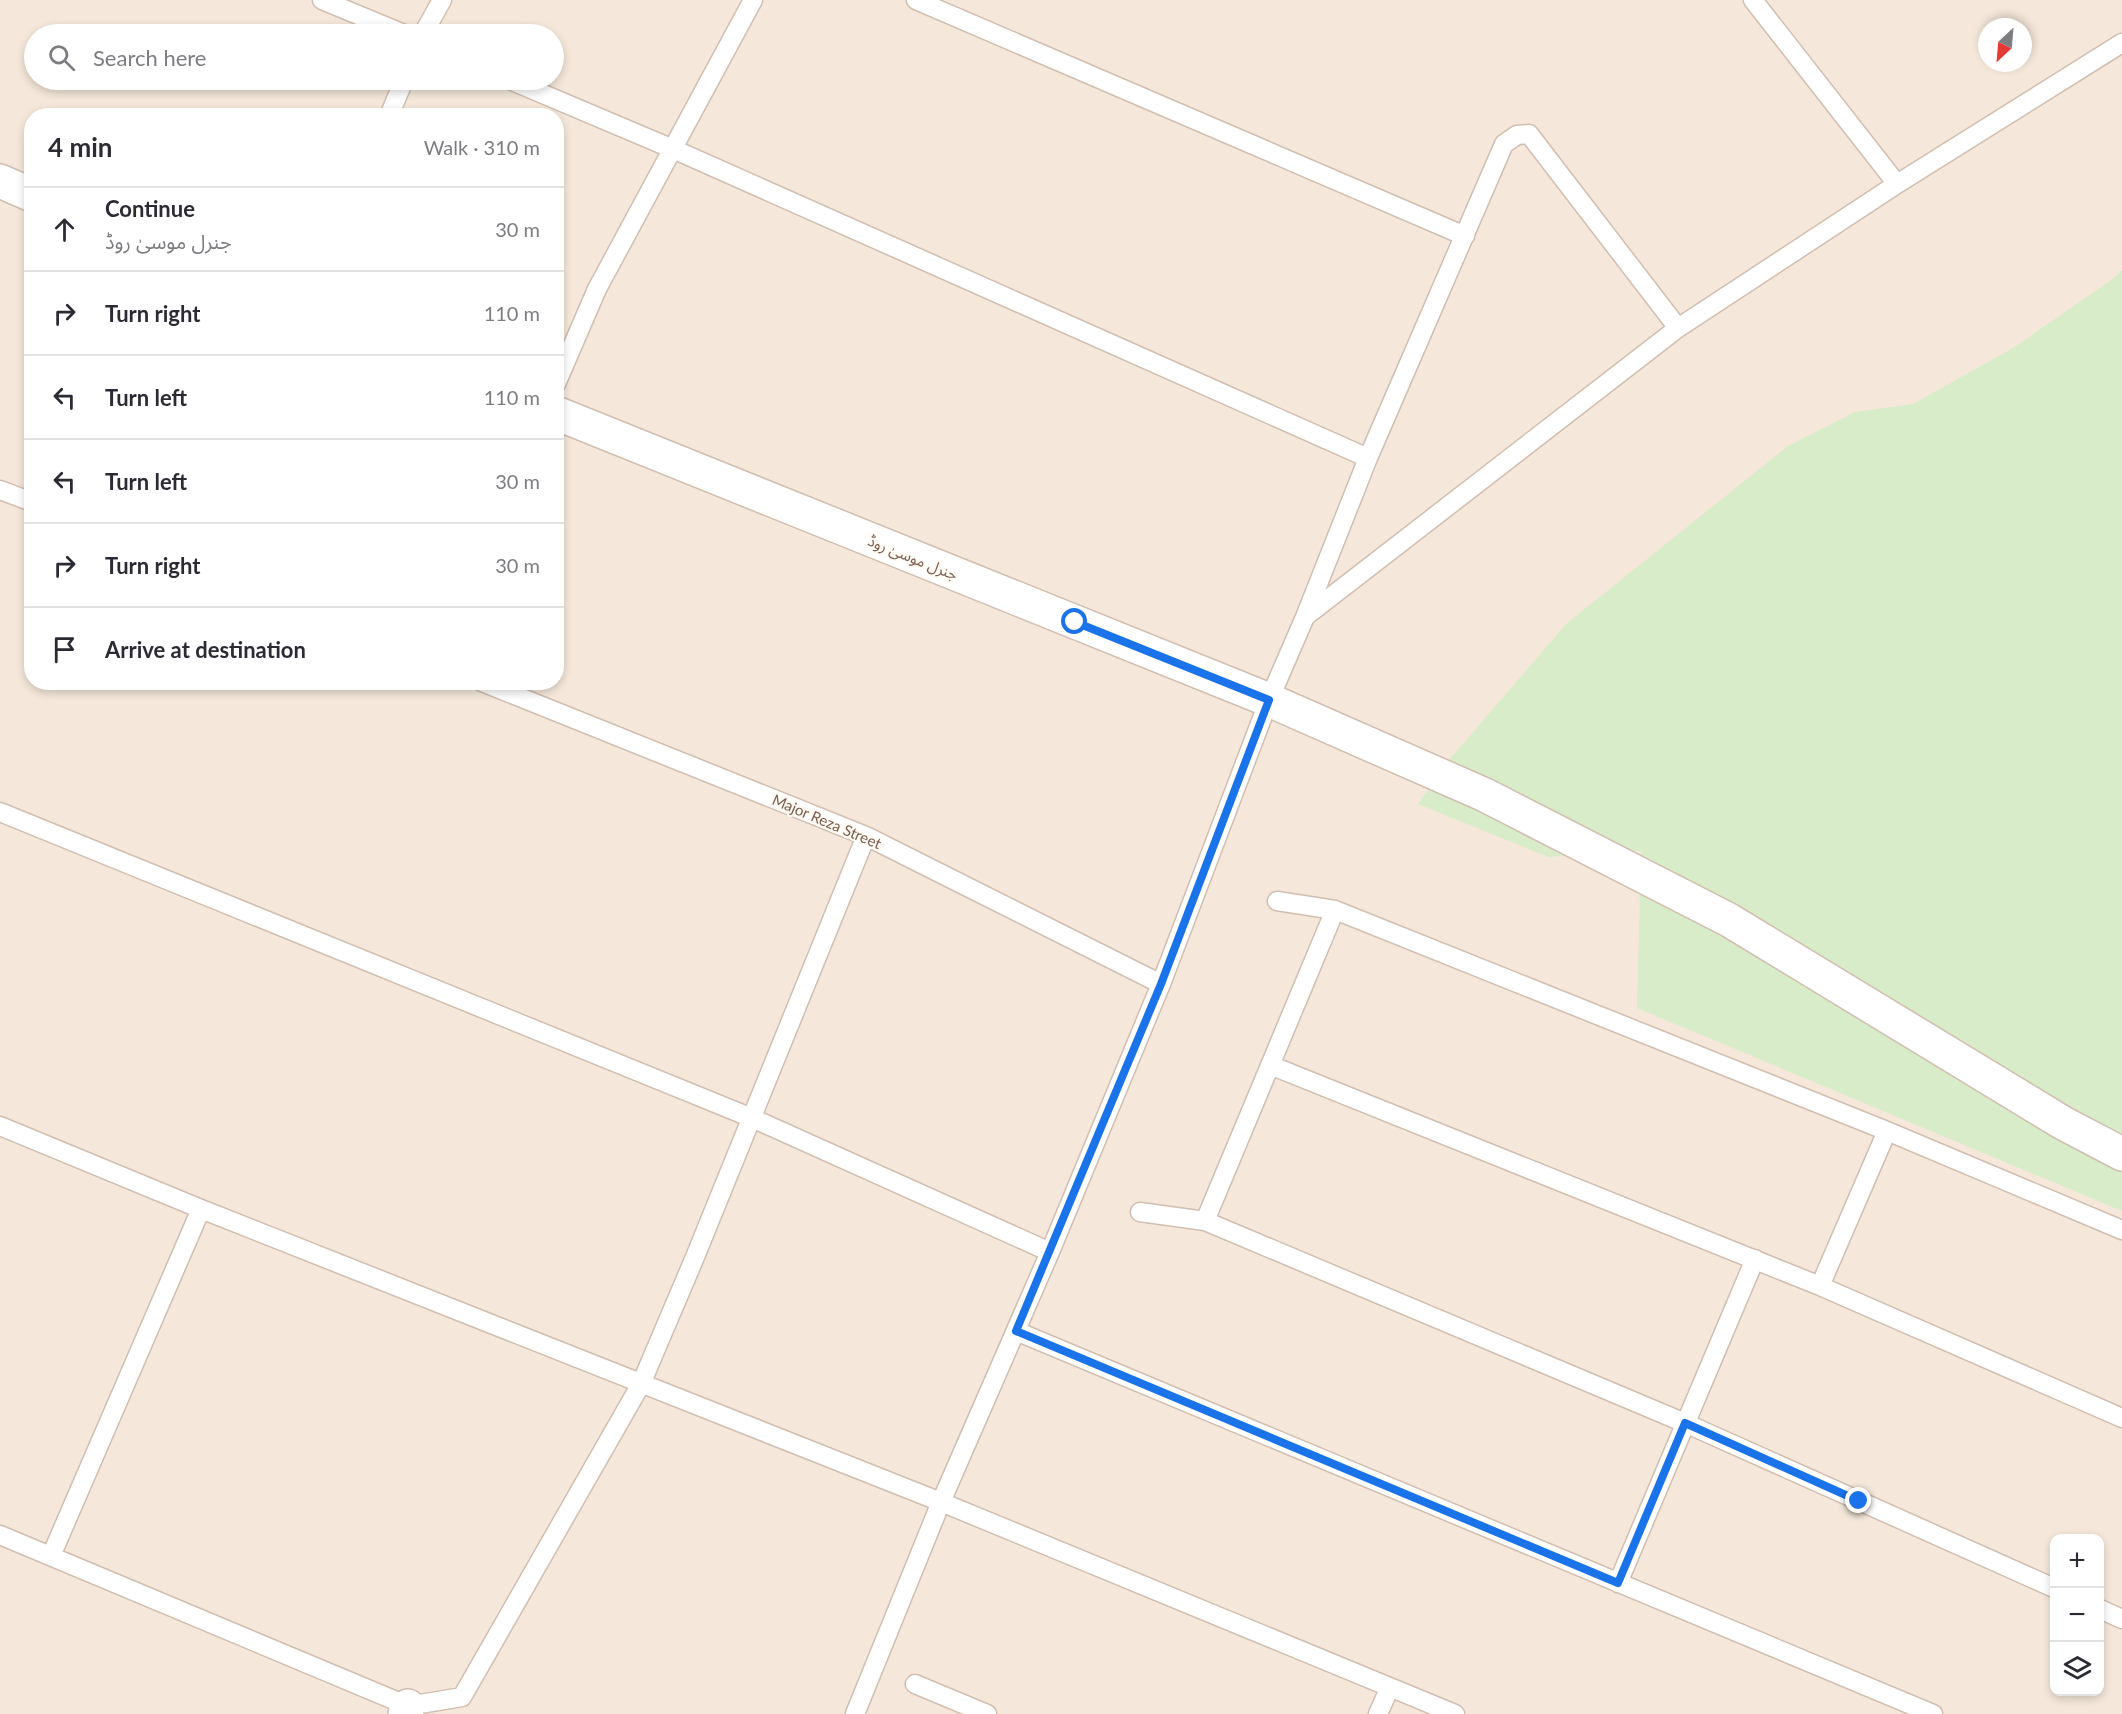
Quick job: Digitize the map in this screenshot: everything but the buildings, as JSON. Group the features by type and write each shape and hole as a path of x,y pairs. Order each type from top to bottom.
{"street":[{"path":"0,182 24,192"},
{"name":"جنرل موسیٰ روڈ","path":"564,416 1269,700 1485,795 1729,920 2063,1123 2122,1154"}],"lane":[{"path":"322,0 380,24"},
{"path":"429,24 442,0"},
{"path":"564,365 597,289 753,0"},
{"path":"916,0 1465,236"},
{"path":"1753,0 1897,184"},
{"path":"1305,617 1678,328 1897,184 2122,43"},
{"path":"392,108 400,90"},
{"path":"534,90 673,149 1368,458"},
{"path":"855,1714 941,1502 1050,1252 1161,984 1269,700 1305,617 1368,458 1504,144 1517,135 1529,134 1678,328"},
{"path":"0,490 24,499"},
{"name":"Major Reza Street","path":"502,690 866,836 1161,984"},
{"path":"0,812 752,1118 1050,1252"},
{"path":"0,1535 414,1711 462,1697 641,1384 866,836"},
{"path":"1277,901 1335,910 1887,1131 2122,1230"},
{"path":"1205,1221 1335,910"},
{"path":"1270,1065 1755,1259 2122,1418"},
{"path":"0,1126 201,1209 941,1502 1455,1714"},
{"path":"1820,1286 1887,1131"},
{"path":"51,1556 201,1209"},
{"path":"1140,1212 1205,1221 1685,1423 2050,1586"},
{"path":"1618,1583 1755,1259"},
{"path":"1016,1331 1933,1714"},
{"path":"2104,1610 2122,1619"},
{"path":"915,1683 987,1714"},
{"path":"1377,1714 1390,1687"}],"shaded area":[{"path":"0,0 2122,0 2122,1714 0,1714"}],"green space":[{"path":"2122,270 2122,1211 1637,1008 1641,851 1548,857 1418,804 1449,760 1566,624 1788,446 1855,412 1913,404 2013,348 2114,278"}],"route":[{"path":"1075,622 1269,700 1161,984 1016,1331 1618,1583 1685,1423 1859,1501"}]}
